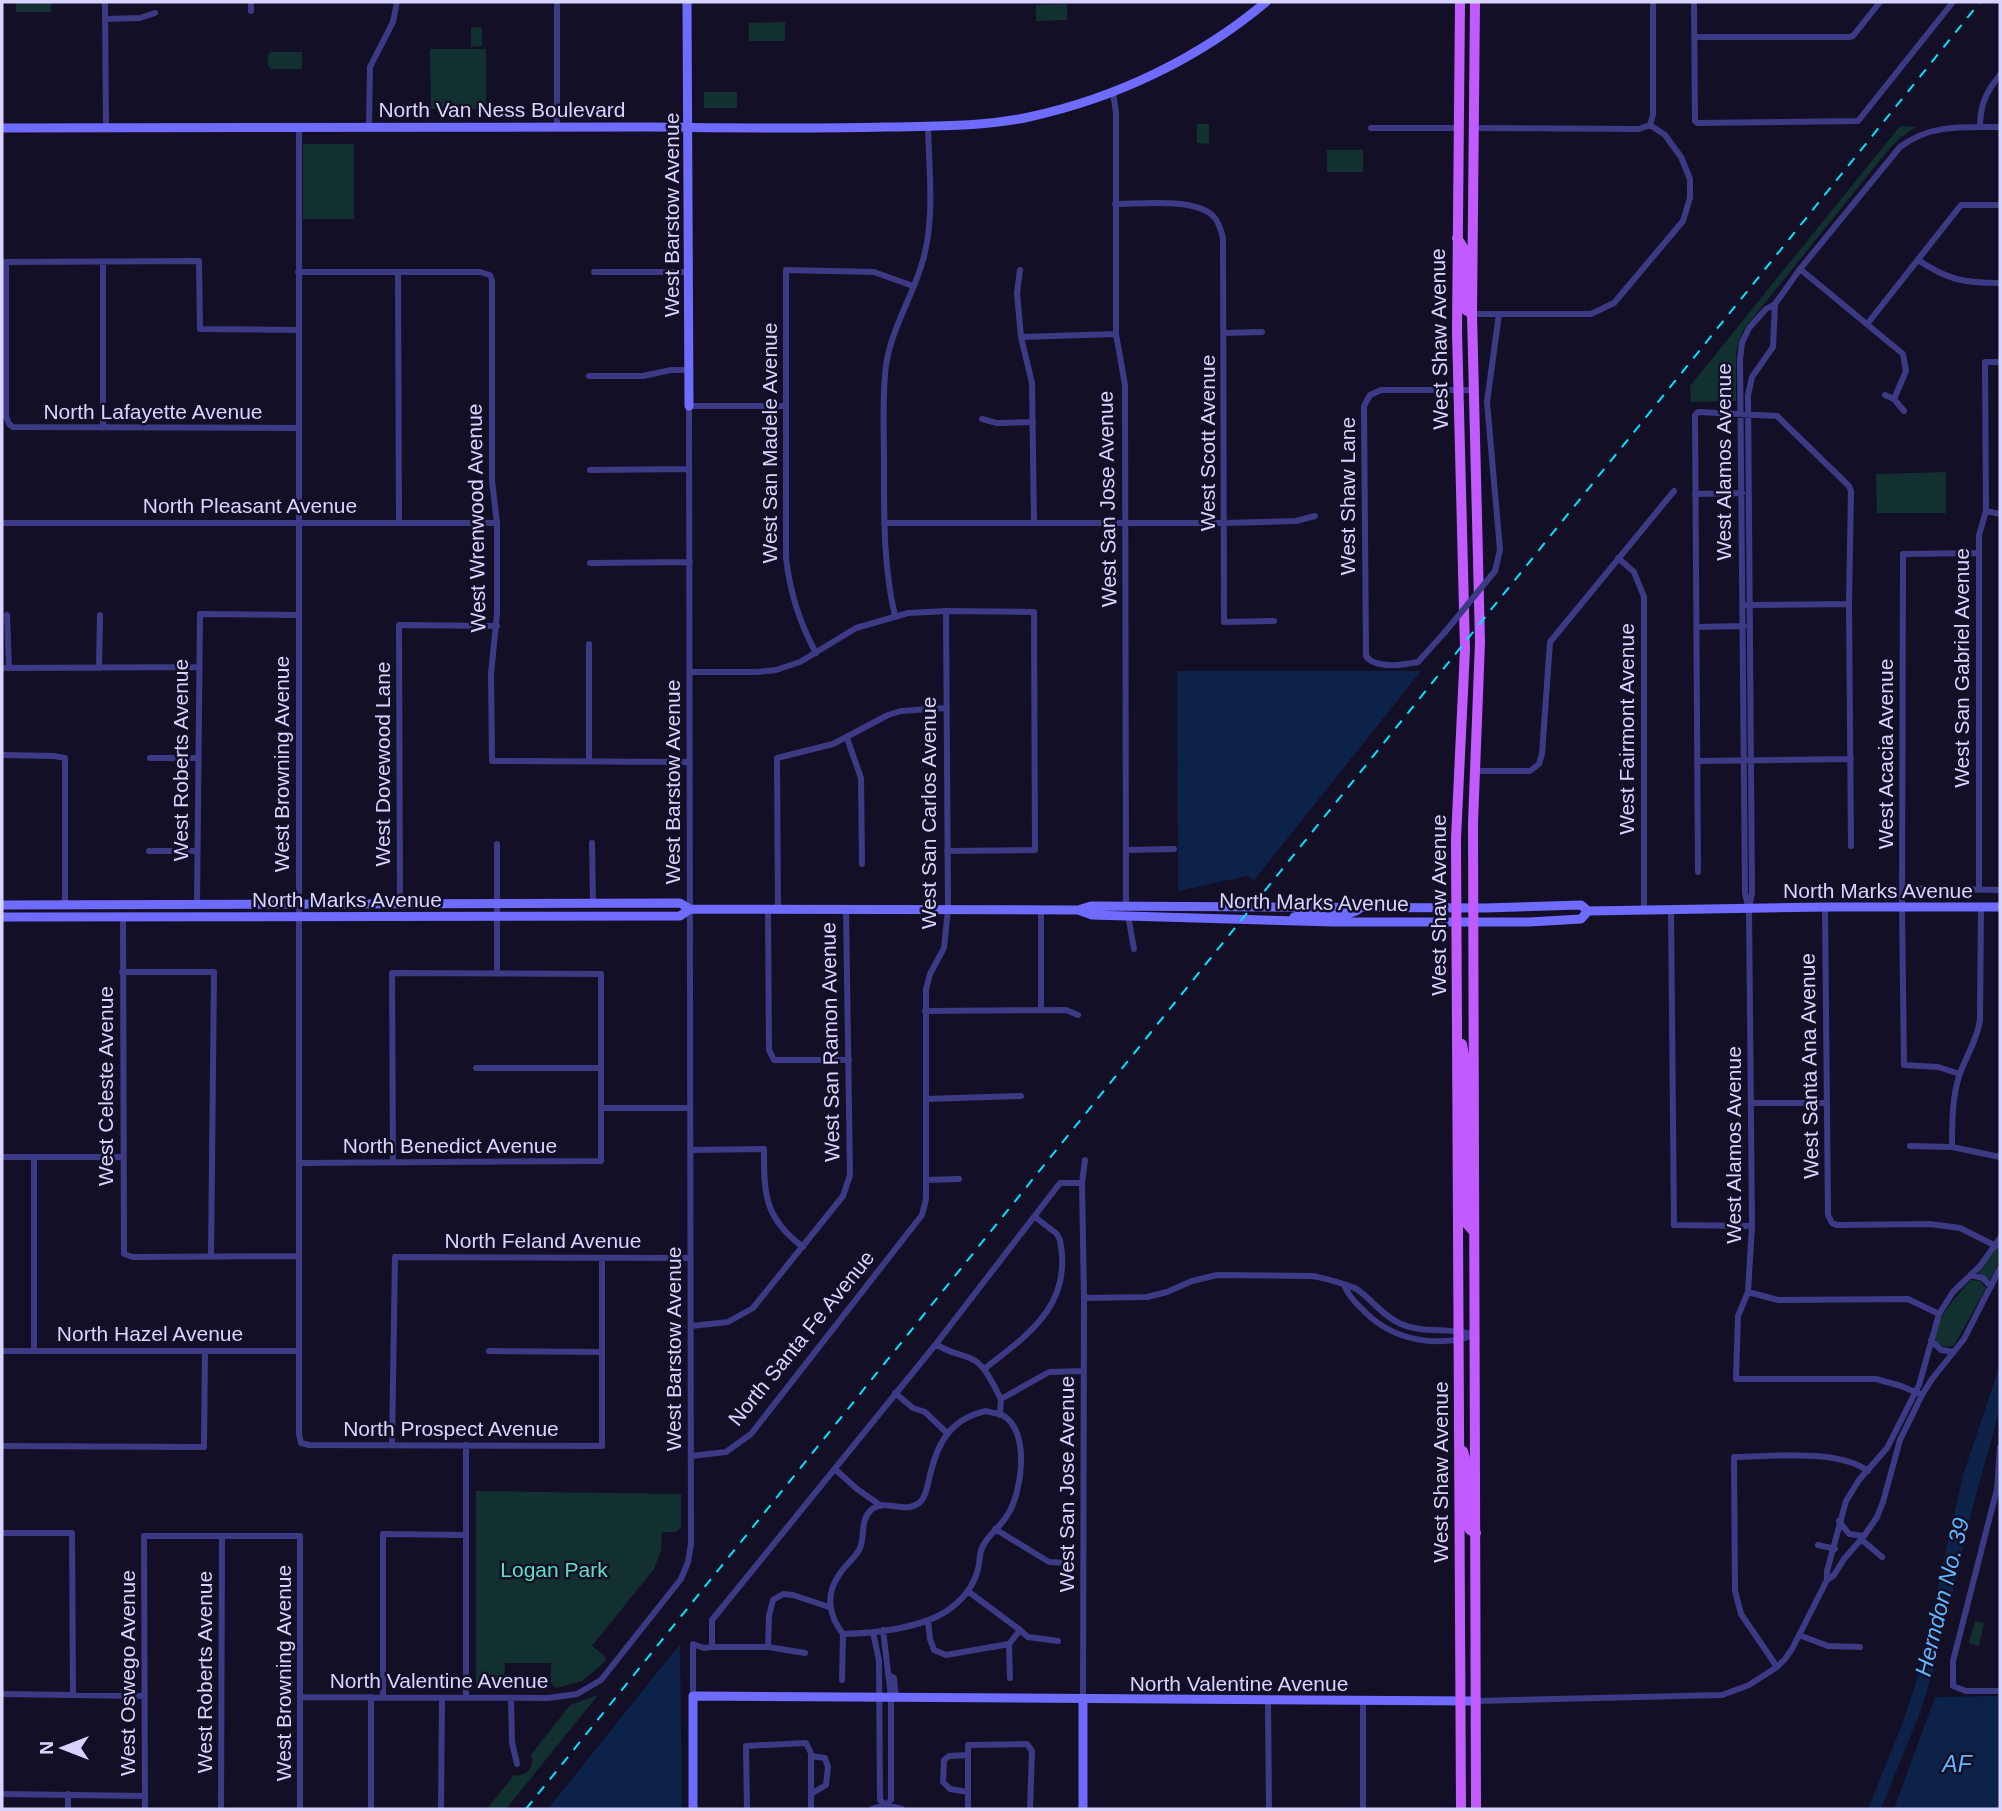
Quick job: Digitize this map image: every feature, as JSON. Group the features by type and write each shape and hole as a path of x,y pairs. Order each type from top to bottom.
{"main road":[{"name":"West Barstow Avenue","path":"687,2 689,406"},
{"name":"North Van Ness Boulevard","path":"2,128 929,127 987,123 1026,118 1113,92 1197,51 1266,2"},
{"name":"West Shaw Avenue","path":"1460,2 1458,390 1464,535 1465,663 1456,816 1461,1809"},
{"name":"West Shaw Avenue","path":"1475,2 1472,314 1480,607 1473,908 1476,1809"},
{"path":"1459,27 1465,64 1465,120 1473,128"},
{"path":"1458,128 1464,130 1466,135 1466,191 1472,226"},
{"path":"1457,237 1464,248 1464,308 1472,314"},
{"name":"North Marks Avenue","path":"2,905 680,903 690,909 1041,910 1078,910 1091,906 1279,920 1456,923 1560,921 1581,919 1588,911"},
{"path":"45,917 55,911 70,911 76,905"},
{"path":"122,917 131,911 158,911 166,905"},
{"name":"North Marks Avenue","path":"1127,910 1581,905 1588,911 2000,907"},
{"path":"1279,920 1307,914 1349,914 1360,907"},
{"name":"North Marks Avenue","path":"2,917 680,916 690,909"},
{"path":"1457,1016 1465,1062 1466,1146 1468,1152 1474,1155"},
{"path":"1459,1150 1466,1160 1467,1224 1474,1232"},
{"path":"1460,1436 1467,1465 1467,1524 1470,1530 1476,1533"},
{"path":"693,1809 694,1696"},
{"name":"North Valentine Avenue","path":"694,1696 1475,1701"},
{"name":"West San Jose Avenue","path":"1083,1700 1083,1809"}],"street":[{"path":"106,2 106,128"},
{"path":"251,2 251,11"},
{"path":"369,126 370,67 393,22 397,2"},
{"path":"557,2 557,128"},
{"path":"1650,125 1653,116 1653,2"},
{"path":"1694,2 1697,123 1858,121 1953,2"},
{"path":"1695,37 1849,37 1853,36 1880,2"},
{"path":"105,19 140,18 155,13"},
{"path":"1980,127 1983,99 2000,75"},
{"name":"West San Jose Avenue","path":"1113,92 1116,113 1116,334 1125,385 1127,910 1134,949"},
{"path":"1473,128 1639,129 1650,125"},
{"path":"1472,314 1591,314 1609,308 1683,221 1690,198 1690,179 1681,157 1665,135 1650,125"},
{"name":"West Browning Avenue","path":"299,126 301,1443"},
{"path":"895,616 886,568 883,392 886,364 900,314 923,260 929,227 929,127"},
{"path":"1775,304 1800,269 1900,147 1917,135 1938,128 2000,127"},
{"path":"1371,128 1458,128"},
{"name":"West Scott Avenue","path":"1115,204 1187,204 1200,207 1214,216 1223,238 1224,622 1275,621"},
{"path":"1868,323 1961,205 2000,205"},
{"path":"1918,260 1941,275 1971,283 2000,283"},
{"path":"4,262 199,261 200,329 298,330"},
{"name":"North Lafayette Avenue","path":"4,262 6,416 9,424 17,428 299,428"},
{"path":"103,263 103,428"},
{"path":"1800,269 1903,354 1906,371 1894,399"},
{"name":"West San Madele Avenue","path":"816,653 799,620 786,558 786,270 874,272 913,286"},
{"path":"1020,270 1017,293 1021,337 1032,383 1034,522"},
{"path":"298,272 398,272 399,523"},
{"name":"West Wrenwood Avenue","path":"398,272 480,272 490,275 492,284 492,481 497,523 497,626 491,674 492,761 589,762"},
{"path":"593,272 688,272"},
{"name":"West Alamos Avenue","path":"1749,908 1745,893 1742,760 1745,493 1740,351 1746,334 1766,309 1775,304"},
{"name":"West Alamos Avenue","path":"1744,414 1752,377 1773,347 1775,304"},
{"name":"West Shaw Lane","path":"1474,390 1381,390 1370,395 1365,402 1364,650 1368,661 1377,664 1418,662 1495,571 1500,550 1487,402 1499,314"},
{"path":"1224,333 1262,332"},
{"path":"1021,337 1116,334"},
{"name":"West San Gabriel Avenue","path":"1979,891 1979,535 1986,511 1985,362 2000,362"},
{"path":"589,376 643,376 671,370 689,370"},
{"path":"1740,375 1752,377"},
{"path":"1885,395 1894,399 1905,411"},
{"path":"689,406 786,406"},
{"name":"West Barstow Avenue","path":"578,1693 601,1680 681,1579 691,1545 689,406"},
{"path":"1698,872 1695,415 1698,412 1777,416 1851,491 1851,846"},
{"path":"982,419 997,423 1032,422"},
{"path":"590,470 690,470"},
{"path":"1475,771 1530,771 1539,764 1550,642 1674,491"},
{"path":"1695,494 1745,493"},
{"path":"1986,511 2000,514"},
{"path":"884,523 1224,523 1296,521 1315,516"},
{"name":"North Pleasant Avenue","path":"2,523 497,523"},
{"name":"West Acacia Avenue","path":"1960,1074 1938,1068 1904,1065 1903,554 1979,554"},
{"name":"West Fairmont Avenue","path":"1618,558 1634,572 1644,597 1644,909"},
{"path":"590,563 690,562"},
{"path":"1745,605 1849,604"},
{"path":"690,672 767,672 789,666 856,628 895,616 946,611 1034,612 1035,850 947,850"},
{"name":"West San Carlos Avenue","path":"922,1215 926,1199 926,989 930,974 944,948 948,909 946,611"},
{"name":"West Roberts Avenue","path":"197,905 200,614 298,615"},
{"path":"7,615 5,668 198,667"},
{"path":"99,668 100,615"},
{"name":"West Dovewood Lane","path":"400,904 399,625 497,626"},
{"path":"1696,627 1745,626"},
{"name":"West Alamos Avenue","path":"1745,626 1751,760 1752,893 1749,908 1752,1226 1748,1292 1738,1317 1736,1380 1876,1379 1919,1394"},
{"path":"589,644 589,762 690,762"},
{"path":"849,1060 774,1060 769,1050 777,758 815,750 901,710 947,708"},
{"path":"847,737 861,778 862,864"},
{"path":"2,755 65,758 65,904"},
{"path":"150,758 197,758"},
{"path":"1697,761 1851,759"},
{"path":"592,843 593,903"},
{"path":"497,844 497,973"},
{"path":"1127,850 1174,849"},
{"path":"149,851 197,850"},
{"name":"North Marks Avenue","path":"1902,888 2000,890"},
{"name":"West Santa Ana Avenue","path":"1825,907 1828,1215 1832,1223 1960,1227 1996,1246"},
{"path":"1952,1147 1952,1117 1960,1074 1977,1038 1980,1020 1981,908"},
{"name":"West San Ramon Avenue","path":"803,1247 843,1196 850,1175 846,909"},
{"path":"1671,909 1674,1225 1752,1226"},
{"path":"1041,910 1041,1009"},
{"name":"West Celeste Avenue","path":"122,917 124,1254 133,1257 211,1257"},
{"path":"122,972 214,972 211,1257 299,1256"},
{"path":"393,1163 392,973 601,974 602,1108 690,1108"},
{"path":"925,1011 1041,1009 1066,1010 1079,1015"},
{"path":"476,1068 601,1068"},
{"path":"926,1099 1021,1096"},
{"path":"1751,1103 1827,1103"},
{"name":"North Benedict Avenue","path":"299,1163 601,1161 602,1108"},
{"path":"1910,1146 1952,1147 2000,1157"},
{"path":"690,1150 764,1149 765,1192 771,1213 782,1229 803,1247 746,1313 716,1325 691,1326"},
{"path":"2,1157 122,1157"},
{"path":"34,1157 34,1351"},
{"name":"West San Jose Avenue","path":"1083,1700 1082,1183 1085,1160"},
{"path":"926,1180 959,1179"},
{"path":"712,1647 712,1620 936,1344 1060,1183 1082,1183"},
{"name":"North Santa Fe Avenue","path":"691,1455 726,1452 751,1434 922,1215"},
{"path":"984,1369 1029,1335 1060,1289 1060,1240 1057,1234 1035,1217"},
{"path":"1827,1580 1863,1538 1883,1502 1900,1440 1919,1394 1939,1314 1953,1293 1996,1246 2000,1238"},
{"name":"North Feland Avenue","path":"393,1445 395,1257 690,1258"},
{"path":"488,1351 602,1352 602,1258"},
{"path":"1868,1471 1850,1460 1832,1456 1734,1457 1735,1591 1741,1614 1777,1667 1792,1649 1827,1580 1839,1521 1852,1490 1868,1471 1887,1448 1919,1394 1970,1329 2000,1268"},
{"path":"1084,1298 1136,1298 1158,1295 1192,1280 1217,1275 1312,1276 1325,1278 1345,1287 1354,1287 1384,1314 1404,1325 1459,1335"},
{"path":"1971,1275 1983,1278 1991,1287"},
{"path":"1345,1287 1349,1297 1377,1323 1392,1332 1415,1339 1475,1335"},
{"path":"1748,1292 1778,1300 1908,1299 1939,1314"},
{"path":"1931,1340 1941,1350 1954,1352"},
{"path":"936,1344 946,1351 974,1359 984,1369 1001,1399 1000,1415"},
{"name":"North Hazel Avenue","path":"2,1351 299,1351"},
{"path":"2,1446 204,1447 205,1351"},
{"name":"North Prospect Avenue","path":"301,1443 602,1446 602,1352"},
{"path":"1001,1399 1049,1372 1084,1371"},
{"path":"895,1393 913,1408 925,1412 947,1433"},
{"path":"835,1469 880,1505 908,1508 918,1504 923,1498 936,1450 947,1433 969,1415 986,1411 1000,1415 1014,1429 1021,1448 1021,1472 1009,1514 981,1550 978,1570 968,1592 951,1609 929,1620 873,1632 843,1634"},
{"path":"466,1445 466,1698"},
{"path":"2000,1447 1997,1489 1953,1661 1953,1686 1966,1691 2000,1691"},
{"path":"842,1680 843,1634 834,1622 829,1607 836,1577 860,1548 863,1520 872,1509 880,1505"},
{"path":"1839,1521 1849,1534 1863,1538 1882,1557"},
{"path":"995,1529 1049,1562 1066,1563"},
{"path":"2,1533 72,1533 73,1695"},
{"path":"383,1698 383,1534 466,1535"},
{"name":"West Oswego Avenue","path":"145,1809 145,1536 222,1536"},
{"name":"West Browning Avenue","path":"222,1536 300,1536 300,1809"},
{"name":"West Roberts Avenue","path":"221,1809 222,1536"},
{"path":"1818,1545 1835,1549"},
{"path":"968,1592 1028,1637 1058,1641"},
{"path":"768,1647 769,1616 773,1600 783,1594 793,1595 829,1607"},
{"path":"929,1620 930,1639 934,1650 946,1655 1009,1644"},
{"path":"872,1809 886,1805 891,1800 893,1697 883,1630"},
{"path":"1010,1678 1009,1644 1020,1630"},
{"path":"873,1632 880,1697 880,1800 886,1805 902,1809"},
{"path":"1800,1635 1828,1646 1860,1647"},
{"path":"694,1696 693,1644 704,1648 768,1647 805,1653"},
{"name":"North Valentine Avenue","path":"1475,1701 1712,1697 1749,1685 1777,1667"},
{"path":"879,1674 888,1675"},
{"name":"North Valentine Avenue","path":"300,1697 512,1698 561,1697 578,1693"},
{"path":"2,1694 145,1696"},
{"path":"371,1697 371,1809"},
{"path":"441,1809 442,1698"},
{"path":"512,1698 512,1742 517,1764"},
{"path":"1268,1701 1269,1809"},
{"path":"1363,1701 1363,1809"},
{"path":"747,1809 746,1746 806,1743 811,1756 811,1809"},
{"path":"968,1809 968,1745 1027,1744 1032,1751 1030,1809"},
{"path":"968,1755 948,1756 944,1760 943,1782 950,1789 968,1793"},
{"path":"811,1756 825,1758 828,1767 825,1785 811,1794"},
{"path":"2,1794 145,1796"},
{"path":"68,1794 68,1809"}],"green space":[{"path":"16,2 51,2 51,12 16,12"},
{"path":"1067,4 1067,20 1036,21 1036,5"},
{"path":"785,22 785,41 749,41 749,23"},
{"path":"471,27 482,28 482,46 471,47"},
{"path":"430,49 486,49 486,109 431,109"},
{"path":"302,52 302,69 271,69 268,66 268,54"},
{"path":"704,92 737,92 737,108 704,108"},
{"path":"1197,124 1209,124 1209,144 1197,143"},
{"path":"1900,126 1916,127 1889,149 1743,330 1736,352 1736,401 1691,402 1690,386"},
{"path":"303,144 354,144 354,219 303,219"},
{"path":"1327,150 1363,150 1363,172 1327,172"},
{"path":"1946,472 1946,513 1877,513 1876,474"},
{"path":"2000,1243 2000,1261 1990,1280 1978,1273"},
{"path":"1971,1280 1980,1281 1986,1288 1954,1346 1942,1347 1935,1338 1938,1324 1960,1291"},
{"name":"Logan Park","path":"476,1491 681,1494 681,1528 676,1532 662,1532 661,1551 654,1569 592,1646 604,1655 606,1661 582,1681 556,1688 551,1683 551,1663 505,1663 504,1683 501,1688 476,1687"},
{"path":"1975,1621 1984,1623 1979,1646 1969,1643"},
{"path":"598,1695 506,1809 487,1809 514,1775 529,1770 531,1755 570,1705"}],"water":[{"path":"1177,671 1421,671 1254,880 1247,876 1178,891"},
{"name":"Herndon No. 39","path":"2000,1365 2000,1409 1974,1502 1935,1666 1919,1715 1881,1809 1868,1809 1916,1683 1963,1475"},
{"path":"680,1644 682,1809 548,1809"},
{"name":"AF","path":"2000,1696 2000,1809 1894,1809 1935,1697"}],"railway":[{"path":"526,1809 1980,2"}]}
